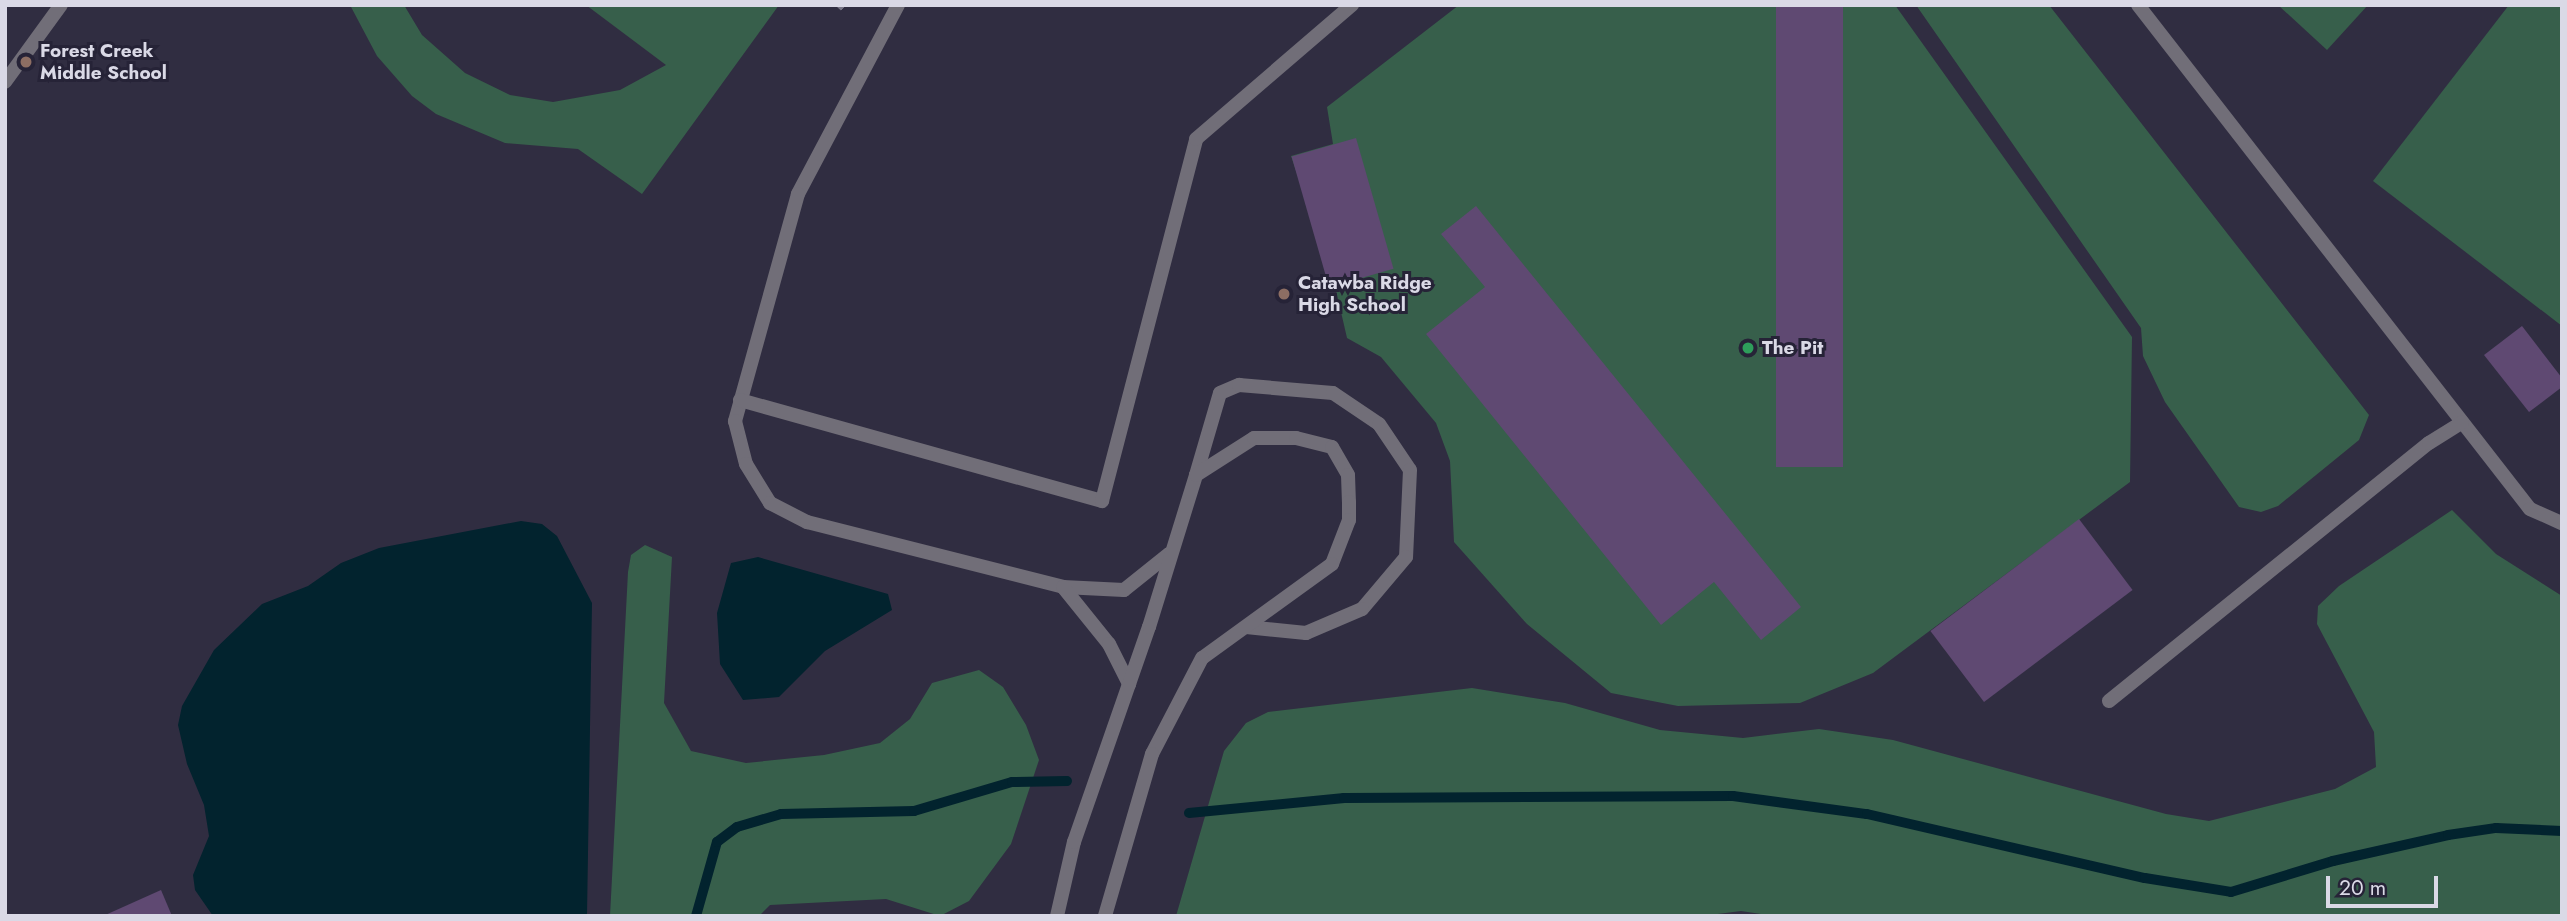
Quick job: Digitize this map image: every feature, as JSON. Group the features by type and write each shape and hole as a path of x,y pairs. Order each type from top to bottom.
{"street":[{"path":"5,82 61,5"},
{"path":"898,5 798,194 735,421 746,464 770,503 807,522 1063,587 1124,590 1169,554"},
{"path":"740,400 1102,501 1196,139 1352,5"},
{"path":"2138,5 2530,509 2562,523"},
{"path":"1057,916 1074,842 1129,684 1220,393 1239,385 1334,393 1379,424 1410,470 1406,557 1362,609 1306,633 1246,627"},
{"path":"2109,701 2429,443 2462,422"},
{"path":"1105,916 1152,754 1202,658 1332,564 1349,520 1348,475 1332,447 1296,438 1254,438 1196,475"},
{"path":"1063,587 1109,644 1129,684"}],"path":[{"path":"839,5 845,10"}],"green space":[{"path":"350,5 404,5 422,35 465,73 510,95 553,102 620,90 666,65 586,5 779,5 642,194 578,149 505,143 436,114 412,96 377,56"},
{"name":"The Pit","path":"1459,5 1895,5 2132,337 2130,482 1873,673 1800,703 1678,706 1611,693 1527,624 1454,542 1450,461 1436,423 1381,357 1347,338 1335,286 1291,156 1333,144 1327,107"},
{"path":"1916,5 2049,5 2369,415 2359,440 2278,506 2261,512 2239,507 2165,402 2143,356 2141,328"},
{"path":"2278,5 2368,5 2327,50"},
{"path":"2509,5 2562,5 2562,326 2373,181"},
{"path":"2452,510 2496,554 2562,596 2562,916 1774,916 1741,911 1702,916 1176,916 1224,751 1246,723 1268,712 1472,688 1565,703 1660,730 1743,738 1819,729 1893,740 2166,814 2209,821 2335,789 2376,767 2374,732 2317,624 2318,606 2339,586"},
{"path":"645,545 672,557 664,703 691,751 746,763 824,755 880,743 910,719 932,683 979,670 1003,687 1026,725 1039,760 1011,844 969,901 940,916 886,899 770,905 759,916 610,916 628,572 631,555"}],"water":[{"path":"521,521 542,524 557,536 592,603 587,916 213,916 195,890 193,875 209,836 204,805 187,764 178,725 182,706 214,650 262,604 308,586 341,563 379,548"},
{"path":"758,557 888,594 892,610 825,651 779,697 743,700 720,664 717,613 731,563"}],"building":[{"path":"1776,5 1843,5 1843,467 1776,467"},
{"path":"1356,138 1393,269 1329,287 1292,156"},
{"path":"1476,206 1801,607 1761,640 1714,582 1661,625 1426,334 1485,287 1441,234"},
{"path":"2522,326 2562,378 2562,387 2529,412 2484,355"},
{"path":"2079,519 2133,590 1984,702 1930,631"},
{"path":"161,890 172,916 103,916"}],"waterway":[{"path":"696,916 717,842 737,827 781,814 914,811 1012,782 1067,781"},
{"path":"1189,813 1344,798 1733,796 1867,814 2145,878 2231,892 2333,861 2448,835 2496,828 2562,831"}],"place":[{"name":"Forest Creek Middle School","path":"26,62"},
{"name":"Catawba Ridge High School","path":"1284,294"},
{"name":"The Pit","path":"1748,348"}]}
